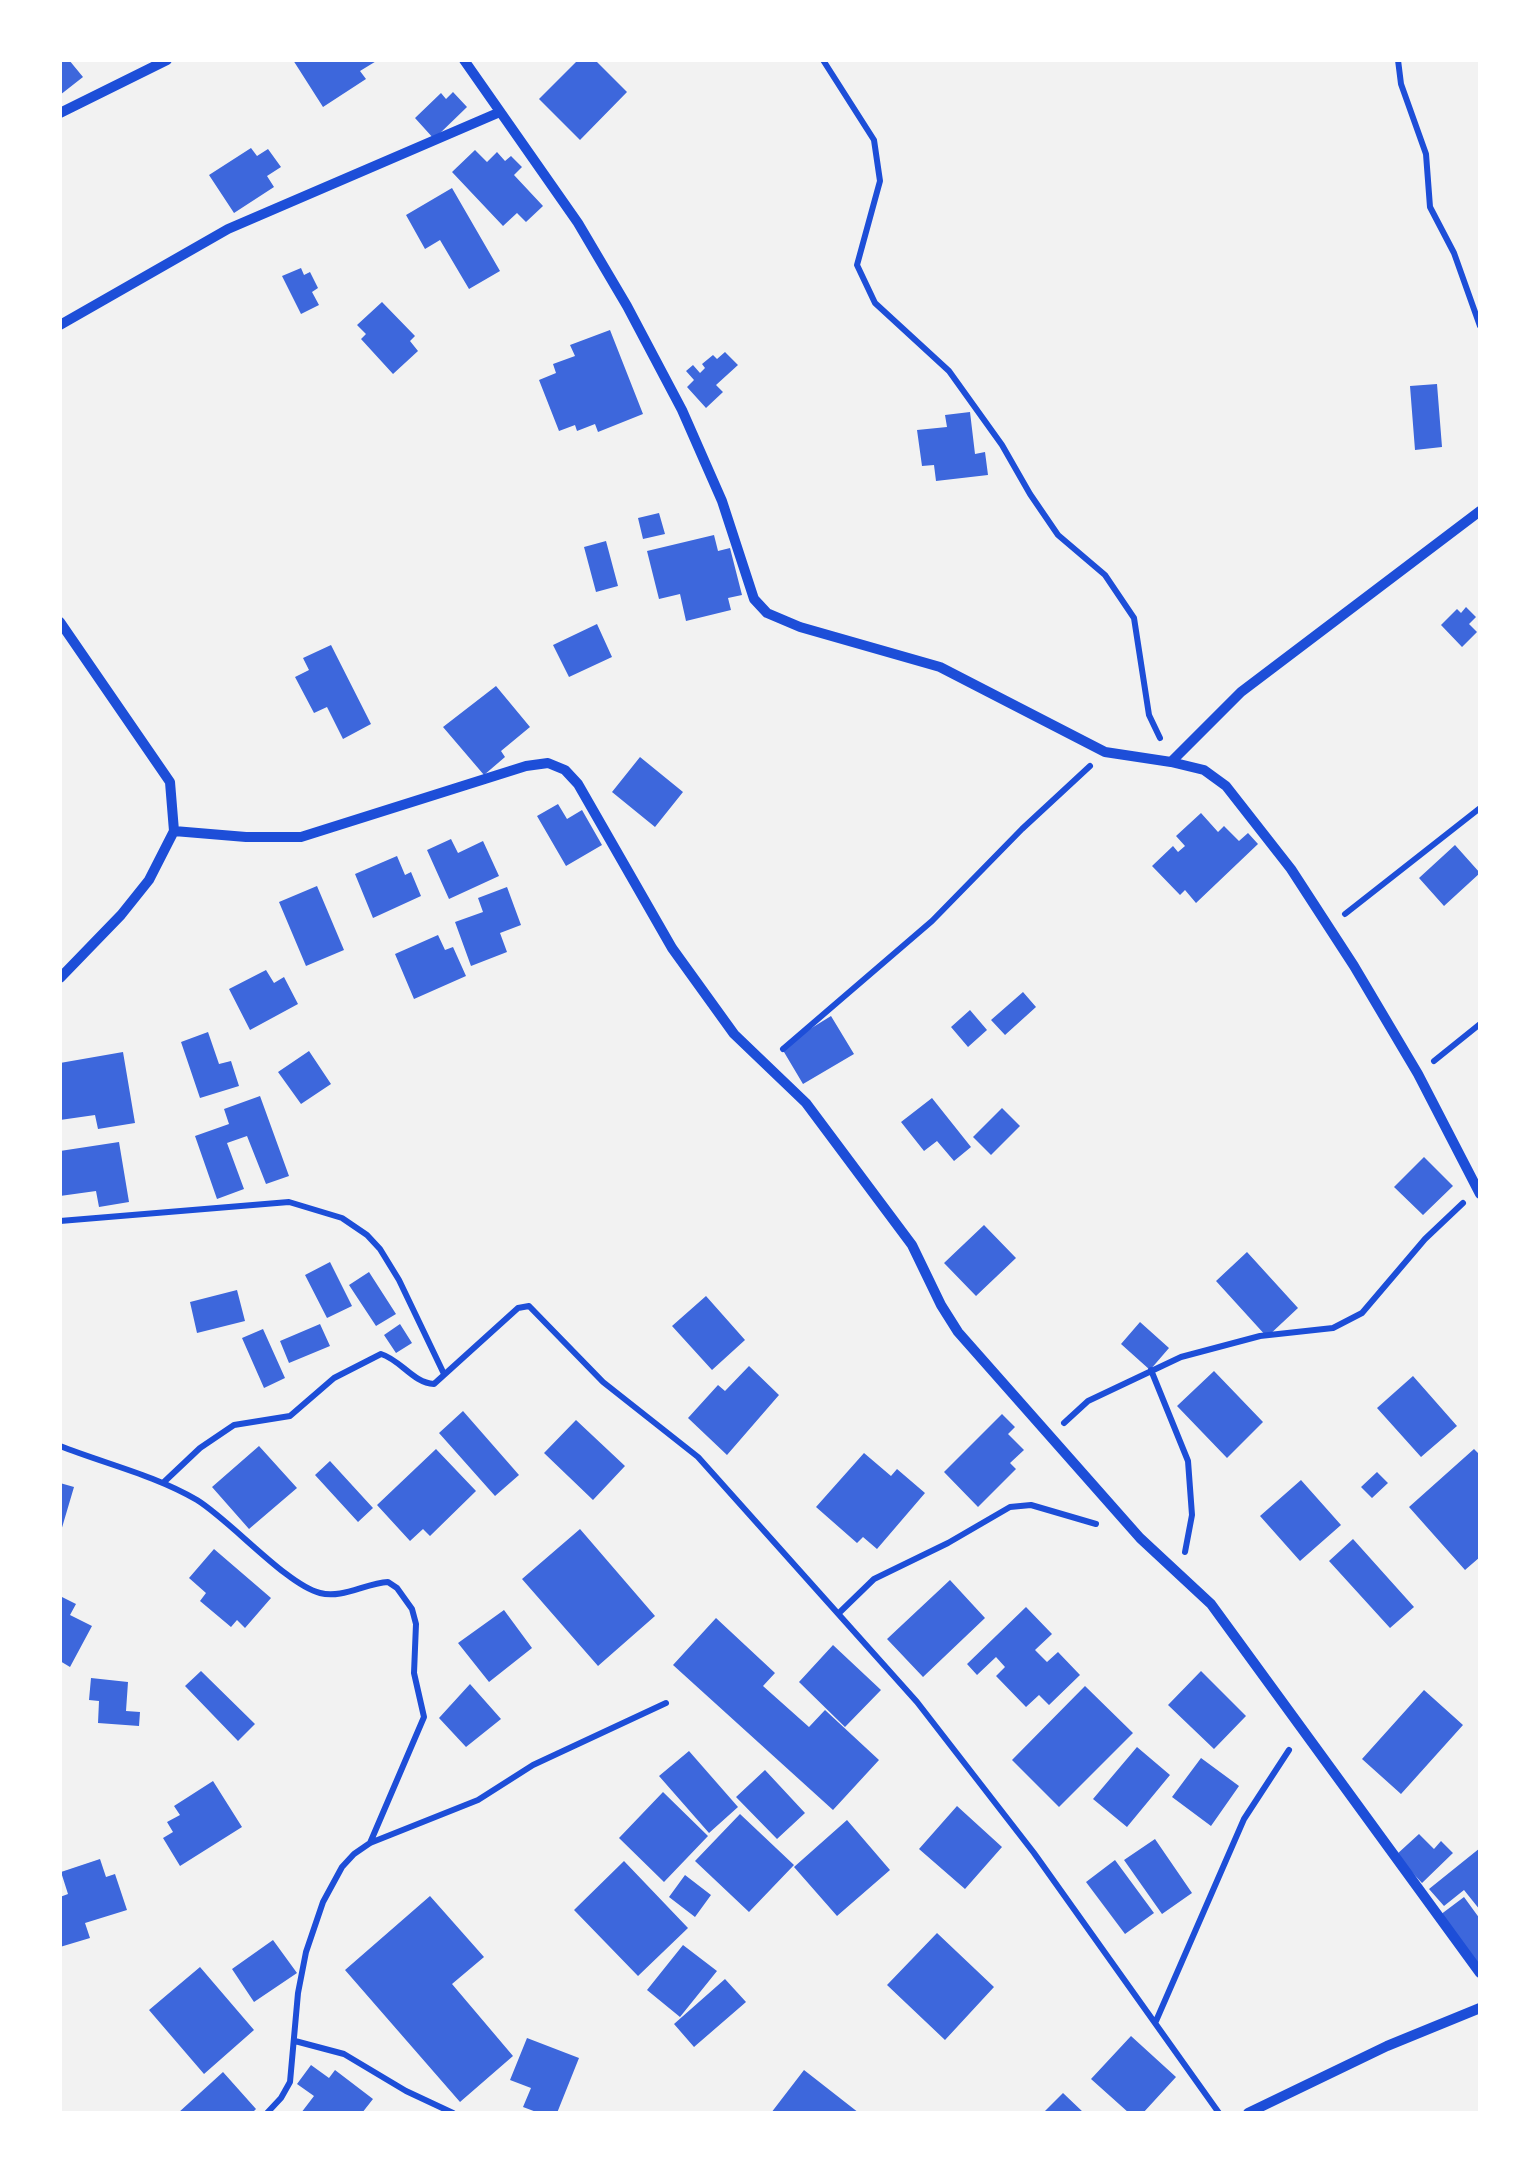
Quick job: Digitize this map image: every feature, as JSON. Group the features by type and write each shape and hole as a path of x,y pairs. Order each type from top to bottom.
{"street":[{"path":"60,112 167,60"},
{"path":"464,60 578,222 682,410 722,502 754,600 767,613 800,627 940,667 1106,752 1204,770 1226,786 1291,869 1329,928 1418,1074 1478,1192"},
{"path":"60,325 228,230 500,112"},
{"path":"1171,762 1241,692 1480,510"},
{"path":"60,622 170,782 174,831 148,880 122,916 60,978"},
{"path":"174,831 301,837 526,766 548,762 566,770 578,784 672,948 734,1034 806,1103 912,1245 958,1332 1140,1538 1211,1604 1480,1973"},
{"path":"1248,2113 1387,2046 1480,2008"}],"path":[{"path":"823,60 874,140 880,181 857,265 876,303 948,371 1002,445 1058,535 1105,576 1134,618 1149,716 1171,762"},
{"path":"1398,60 1401,84 1426,154 1430,207 1454,253 1480,326"},
{"path":"765,1063 932,921 1022,829 1106,752"},
{"path":"1329,928 1480,808"},
{"path":"1418,1074 1480,1024"},
{"path":"1049,1438 1088,1402 1181,1357 1260,1336 1333,1328 1362,1314 1425,1239 1478,1192"},
{"path":"60,1221 289,1202 342,1218 380,1249 444,1374"},
{"path":"164,1482 200,1448 234,1424 290,1416 334,1378 381,1354 394,1358 426,1384 434,1384 518,1308 528,1306 603,1382 698,1457 918,1702 1218,2113"},
{"path":"1151,1370 1188,1461 1192,1515 1180,1573"},
{"path":"60,1446 164,1482 200,1502 301,1584 322,1594 388,1582 406,1598 416,1624 414,1673 424,1718 370,1843"},
{"path":"840,1612 874,1580 1010,1506 1031,1505 1140,1538"},
{"path":"266,2113 290,2082 306,1952 342,1867 370,1843 478,1800 533,1766 666,1703"},
{"path":"1155,2022 1244,1819 1302,1730"},
{"path":"295,2041 344,2054 406,2092 452,2113"}],"building":[{"path":"60,60 69,60 83,77 60,95"},
{"path":"293,60 378,60 360,71 366,79 323,107"},
{"path":"578,60 595,60 627,92 580,140 539,99"},
{"path":"453,92 467,107 434,139 415,118 441,93 446,99"},
{"path":"251,148 257,156 268,149 281,167 267,176 274,187 234,213 209,175"},
{"path":"475,150 487,162 497,152 505,161 511,156 522,167 514,175 543,206 526,222 517,213 503,226 452,172"},
{"path":"452,188 500,271 469,289 440,240 425,249 406,215"},
{"path":"301,268 304,275 310,272 318,288 312,292 319,305 301,314 282,276"},
{"path":"382,302 415,336 410,341 418,351 393,374 361,339 366,334 357,325"},
{"path":"610,330 643,414 598,432 595,424 577,431 575,425 559,431 539,380 556,373 553,364 575,356 570,345"},
{"path":"725,352 738,365 716,385 723,392 706,408 687,387 694,380 686,371 693,365 700,373 705,368 702,364"},
{"path":"1437,384 1442,447 1415,450 1410,386"},
{"path":"970,412 975,454 985,452 988,475 936,481 934,465 922,466 917,430 947,427 945,415"},
{"path":"659,513 665,534 643,539 638,518"},
{"path":"714,535 718,551 730,548 742,595 728,598 731,610 686,621 680,594 659,599 647,551"},
{"path":"606,541 618,586 596,592 584,547"},
{"path":"1466,607 1476,617 1469,624 1477,632 1462,647 1441,625 1457,609 1461,613"},
{"path":"597,624 612,657 569,677 553,645"},
{"path":"331,645 371,724 343,739 327,707 314,713 295,677 309,670 303,658"},
{"path":"496,686 530,727 501,751 505,757 484,775 443,727"},
{"path":"640,757 683,792 655,827 612,792"},
{"path":"558,804 567,819 582,810 602,845 566,866 537,816"},
{"path":"1201,813 1218,832 1224,826 1239,841 1248,833 1258,844 1196,903 1185,890 1180,895 1152,866 1173,846 1178,852 1185,846 1176,836"},
{"path":"451,839 458,853 483,841 499,876 449,899 427,850"},
{"path":"1455,845 1480,873 1444,906 1419,878"},
{"path":"397,856 405,875 411,872 421,896 373,918 355,874"},
{"path":"317,886 344,950 306,966 279,902"},
{"path":"507,887 521,925 500,933 507,952 471,966 455,922 483,912 478,898"},
{"path":"438,935 445,950 453,947 466,976 414,999 395,954"},
{"path":"266,970 274,983 284,977 298,1004 250,1030 229,989"},
{"path":"1023,992 1036,1007 1005,1035 991,1020"},
{"path":"970,1010 987,1030 968,1047 951,1027"},
{"path":"831,1016 854,1054 803,1084 781,1047"},
{"path":"208,1032 219,1064 231,1061 239,1086 200,1098 181,1042"},
{"path":"309,1051 331,1084 301,1104 278,1072"},
{"path":"123,1052 135,1123 98,1129 95,1115 60,1120 60,1063"},
{"path":"260,1096 289,1176 266,1184 247,1136 227,1143 244,1189 217,1199 195,1136 229,1124 224,1109"},
{"path":"932,1098 971,1147 954,1161 937,1141 924,1151 901,1122"},
{"path":"1002,1108 1020,1126 991,1155 973,1137"},
{"path":"119,1142 129,1202 99,1207 96,1191 60,1196 60,1151"},
{"path":"1424,1157 1453,1186 1423,1215 1394,1187"},
{"path":"984,1225 1016,1258 976,1296 944,1263"},
{"path":"1247,1252 1298,1308 1267,1337 1216,1281"},
{"path":"330,1262 352,1306 327,1318 305,1275"},
{"path":"369,1272 396,1314 376,1326 349,1285"},
{"path":"237,1290 245,1321 197,1333 190,1302"},
{"path":"706,1296 745,1340 712,1370 672,1326"},
{"path":"1140,1322 1169,1348 1150,1370 1121,1344"},
{"path":"320,1324 330,1346 289,1363 280,1341"},
{"path":"400,1324 412,1343 396,1353 384,1335"},
{"path":"263,1329 285,1378 264,1388 242,1338"},
{"path":"749,1366 779,1395 727,1455 688,1418 718,1385 725,1391"},
{"path":"1214,1371 1263,1422 1227,1458 1177,1406"},
{"path":"1413,1376 1457,1426 1421,1457 1377,1408"},
{"path":"463,1411 519,1475 495,1496 439,1433"},
{"path":"1002,1414 1015,1427 1008,1434 1024,1450 1010,1463 1016,1469 978,1507 944,1472"},
{"path":"576,1420 625,1466 593,1500 544,1453"},
{"path":"259,1446 297,1488 249,1529 212,1487"},
{"path":"436,1449 476,1491 430,1536 423,1529 410,1541 377,1505"},
{"path":"1474,1449 1480,1455 1480,1557 1465,1570 1409,1507"},
{"path":"864,1453 891,1476 897,1469 925,1493 877,1549 863,1537 857,1543 816,1507"},
{"path":"330,1461 373,1508 358,1522 315,1475"},
{"path":"1377,1472 1388,1483 1372,1498 1361,1487"},
{"path":"1301,1480 1341,1525 1300,1561 1260,1516"},
{"path":"60,1483 74,1487 61,1531 60,1531"},
{"path":"580,1529 655,1616 598,1666 522,1579"},
{"path":"1353,1539 1414,1607 1390,1628 1329,1561"},
{"path":"214,1549 271,1598 245,1628 237,1620 231,1627 200,1601 206,1593 189,1578"},
{"path":"950,1580 985,1618 923,1677 887,1639"},
{"path":"60,1596 76,1604 70,1615 92,1626 70,1667 60,1661"},
{"path":"1026,1607 1052,1634 1035,1650 1047,1662 1058,1652 1080,1675 1049,1705 1039,1695 1026,1707 996,1676 1005,1667 996,1657 977,1675 967,1664"},
{"path":"504,1610 532,1648 489,1682 458,1643"},
{"path":"716,1618 775,1673 763,1686 809,1727 825,1710 879,1760 833,1810 673,1665"},
{"path":"833,1645 881,1690 845,1727 799,1682"},
{"path":"201,1671 255,1724 238,1741 185,1686"},
{"path":"1201,1671 1246,1716 1214,1749 1168,1705"},
{"path":"91,1678 128,1682 126,1711 140,1712 139,1726 98,1723 99,1701 89,1700"},
{"path":"470,1684 501,1719 466,1747 439,1718"},
{"path":"1085,1686 1133,1733 1059,1807 1012,1760"},
{"path":"1424,1690 1463,1725 1401,1794 1362,1759"},
{"path":"1137,1747 1170,1775 1127,1827 1093,1799"},
{"path":"689,1751 738,1807 709,1833 659,1776"},
{"path":"1201,1758 1239,1786 1211,1826 1172,1797"},
{"path":"765,1770 805,1813 777,1839 736,1797"},
{"path":"213,1781 242,1827 180,1866 163,1838 173,1832 167,1822 180,1815 174,1806"},
{"path":"663,1792 708,1836 664,1882 619,1838"},
{"path":"957,1806 1002,1847 965,1889 919,1849"},
{"path":"740,1814 794,1865 749,1912 695,1861"},
{"path":"847,1820 890,1870 837,1916 794,1867"},
{"path":"1419,1834 1434,1849 1441,1841 1453,1853 1422,1883 1396,1855"},
{"path":"1155,1839 1192,1893 1162,1914 1124,1860"},
{"path":"1480,1848 1480,1910 1464,1890 1444,1906 1429,1889"},
{"path":"100,1859 106,1877 115,1874 127,1910 85,1923 90,1938 60,1947 60,1897 68,1894 61,1872"},
{"path":"1115,1860 1154,1913 1125,1934 1086,1882"},
{"path":"624,1861 688,1928 638,1976 574,1910"},
{"path":"685,1875 711,1895 695,1917 669,1897"},
{"path":"430,1896 484,1957 452,1984 513,2056 460,2102 345,1970"},
{"path":"1464,1897 1480,1919 1480,1969 1440,1915"},
{"path":"937,1933 994,1987 945,2040 887,1985"},
{"path":"273,1940 297,1973 254,2002 232,1969"},
{"path":"683,1945 717,1971 680,2017 647,1990"},
{"path":"200,1967 254,2030 204,2074 149,2010"},
{"path":"725,1979 746,2002 694,2047 674,2024"},
{"path":"1131,2036 1176,2077 1143,2113 1129,2113 1091,2079"},
{"path":"527,2038 579,2058 557,2113 539,2113 523,2107 531,2088 510,2080"},
{"path":"311,2065 329,2078 335,2070 373,2099 362,2113 301,2113 314,2096 297,2084"},
{"path":"804,2070 859,2113 771,2113"},
{"path":"223,2072 256,2109 252,2113 178,2113"},
{"path":"1063,2093 1084,2113 1043,2113"}]}
